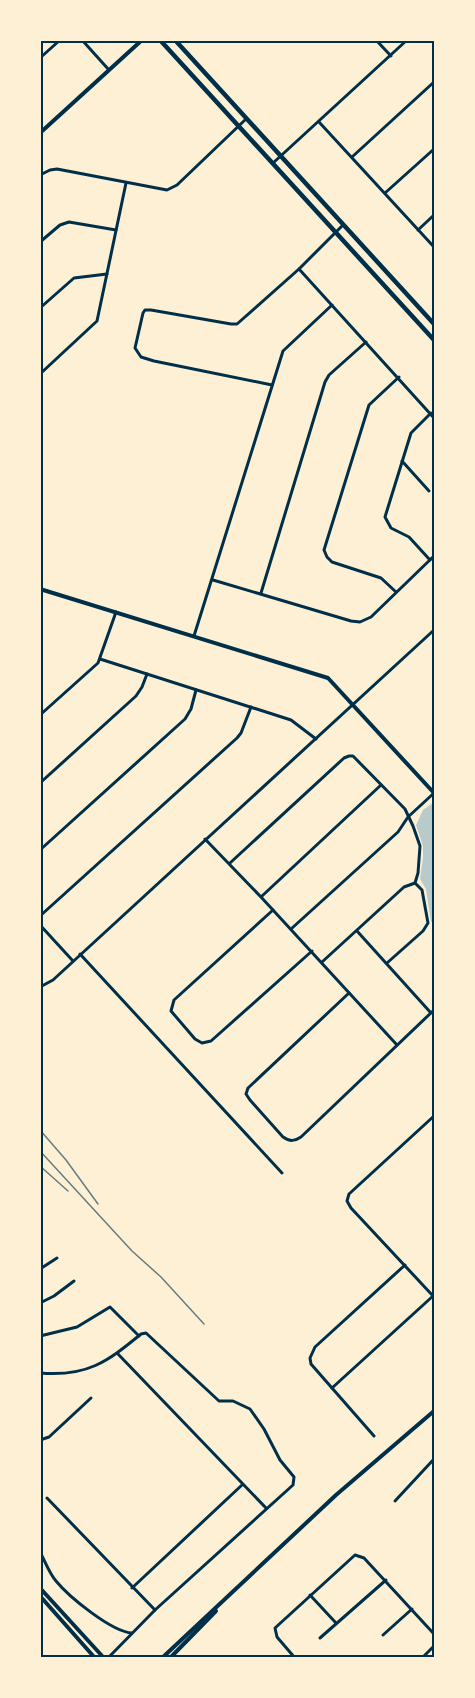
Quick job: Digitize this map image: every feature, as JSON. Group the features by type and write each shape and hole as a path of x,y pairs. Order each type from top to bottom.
{"main road":[{"path":"160,40 435,340"},
{"path":"175,40 435,324"}],"street":[{"path":"40,58 60,40"},
{"path":"82,40 109,70"},
{"path":"40,133 142,40"},
{"path":"376,40 391,56"},
{"path":"273,163 407,40"},
{"path":"352,157 435,82"},
{"path":"40,175 50,170 57,170 164,190 170,189 246,119"},
{"path":"319,122 435,248"},
{"path":"385,194 435,148"},
{"path":"40,374 97,321 126,183"},
{"path":"418,230 435,215"},
{"path":"40,242 60,225 69,222 116,230"},
{"path":"272,385 145,359 138,354 135,348 141,318 145,310 151,310 237,324 299,269 343,225"},
{"path":"299,269 435,418"},
{"path":"40,308 74,278 107,274"},
{"path":"194,636 285,349 332,305"},
{"path":"261,593 325,382 329,375 366,342"},
{"path":"396,592 381,578 333,562 324,549 369,405 399,377"},
{"path":"430,560 409,537 391,528 386,522 386,513 412,431 431,413"},
{"path":"402,461 429,491"},
{"path":"212,580 356,622 370,617 435,556"},
{"path":"40,589 324,676 331,680 435,793 408,817 398,832 291,929"},
{"path":"40,715 100,659 116,612"},
{"path":"40,987 53,980 435,630"},
{"path":"100,659 294,721 316,740"},
{"path":"40,783 136,696 147,674"},
{"path":"40,850 185,719 191,709 196,690"},
{"path":"40,916 237,738 251,707"},
{"path":"230,863 346,756 356,758 405,809 420,846 415,883 404,888 322,962"},
{"path":"261,897 381,785"},
{"path":"205,839 230,863 398,1045"},
{"path":"387,963 423,931 428,923 422,890 415,883"},
{"path":"273,909 174,1000 171,1011 195,1039 202,1043 211,1041 312,951"},
{"path":"40,925 73,961"},
{"path":"349,993 248,1088 246,1094 250,1100 283,1137 291,1141 301,1137 433,1012 357,931"},
{"path":"80,954 282,1173"},
{"path":"332,1388 434,1297 351,1208 347,1198 435,1116"},
{"path":"40,1269 57,1258"},
{"path":"374,1436 311,1364 311,1352 405,1265"},
{"path":"40,1303 74,1281"},
{"path":"40,1335 77,1327 110,1307 139,1336"},
{"path":"40,1373 61,1374 104,1363 143,1333 148,1335 219,1401 241,1404 254,1414 294,1481 106,1658 40,1588"},
{"path":"118,1354 266,1508"},
{"path":"40,1440 49,1437 91,1398"},
{"path":"162,1658 336,1495 435,1411"},
{"path":"395,1501 435,1459"},
{"path":"132,1588 242,1485"},
{"path":"47,1498 155,1610"},
{"path":"40,1552 58,1583 112,1627 133,1633"},
{"path":"295,1658 277,1637 275,1628 355,1555 364,1558 435,1634"},
{"path":"320,1638 386,1580"},
{"path":"310,1595 336,1623"},
{"path":"40,1596 95,1658"},
{"path":"170,1658 226,1599"},
{"path":"383,1635 412,1609"},
{"path":"422,1658 435,1646"}],"shaded area":[{"path":"433,803 434,920 431,922 426,889 420,879 423,846 416,825 423,810"}],"railway":[{"path":"40,1130 66,1160 98,1204"},
{"path":"40,1151 132,1251 161,1277 204,1324"},
{"path":"40,1166 68,1191"}]}
